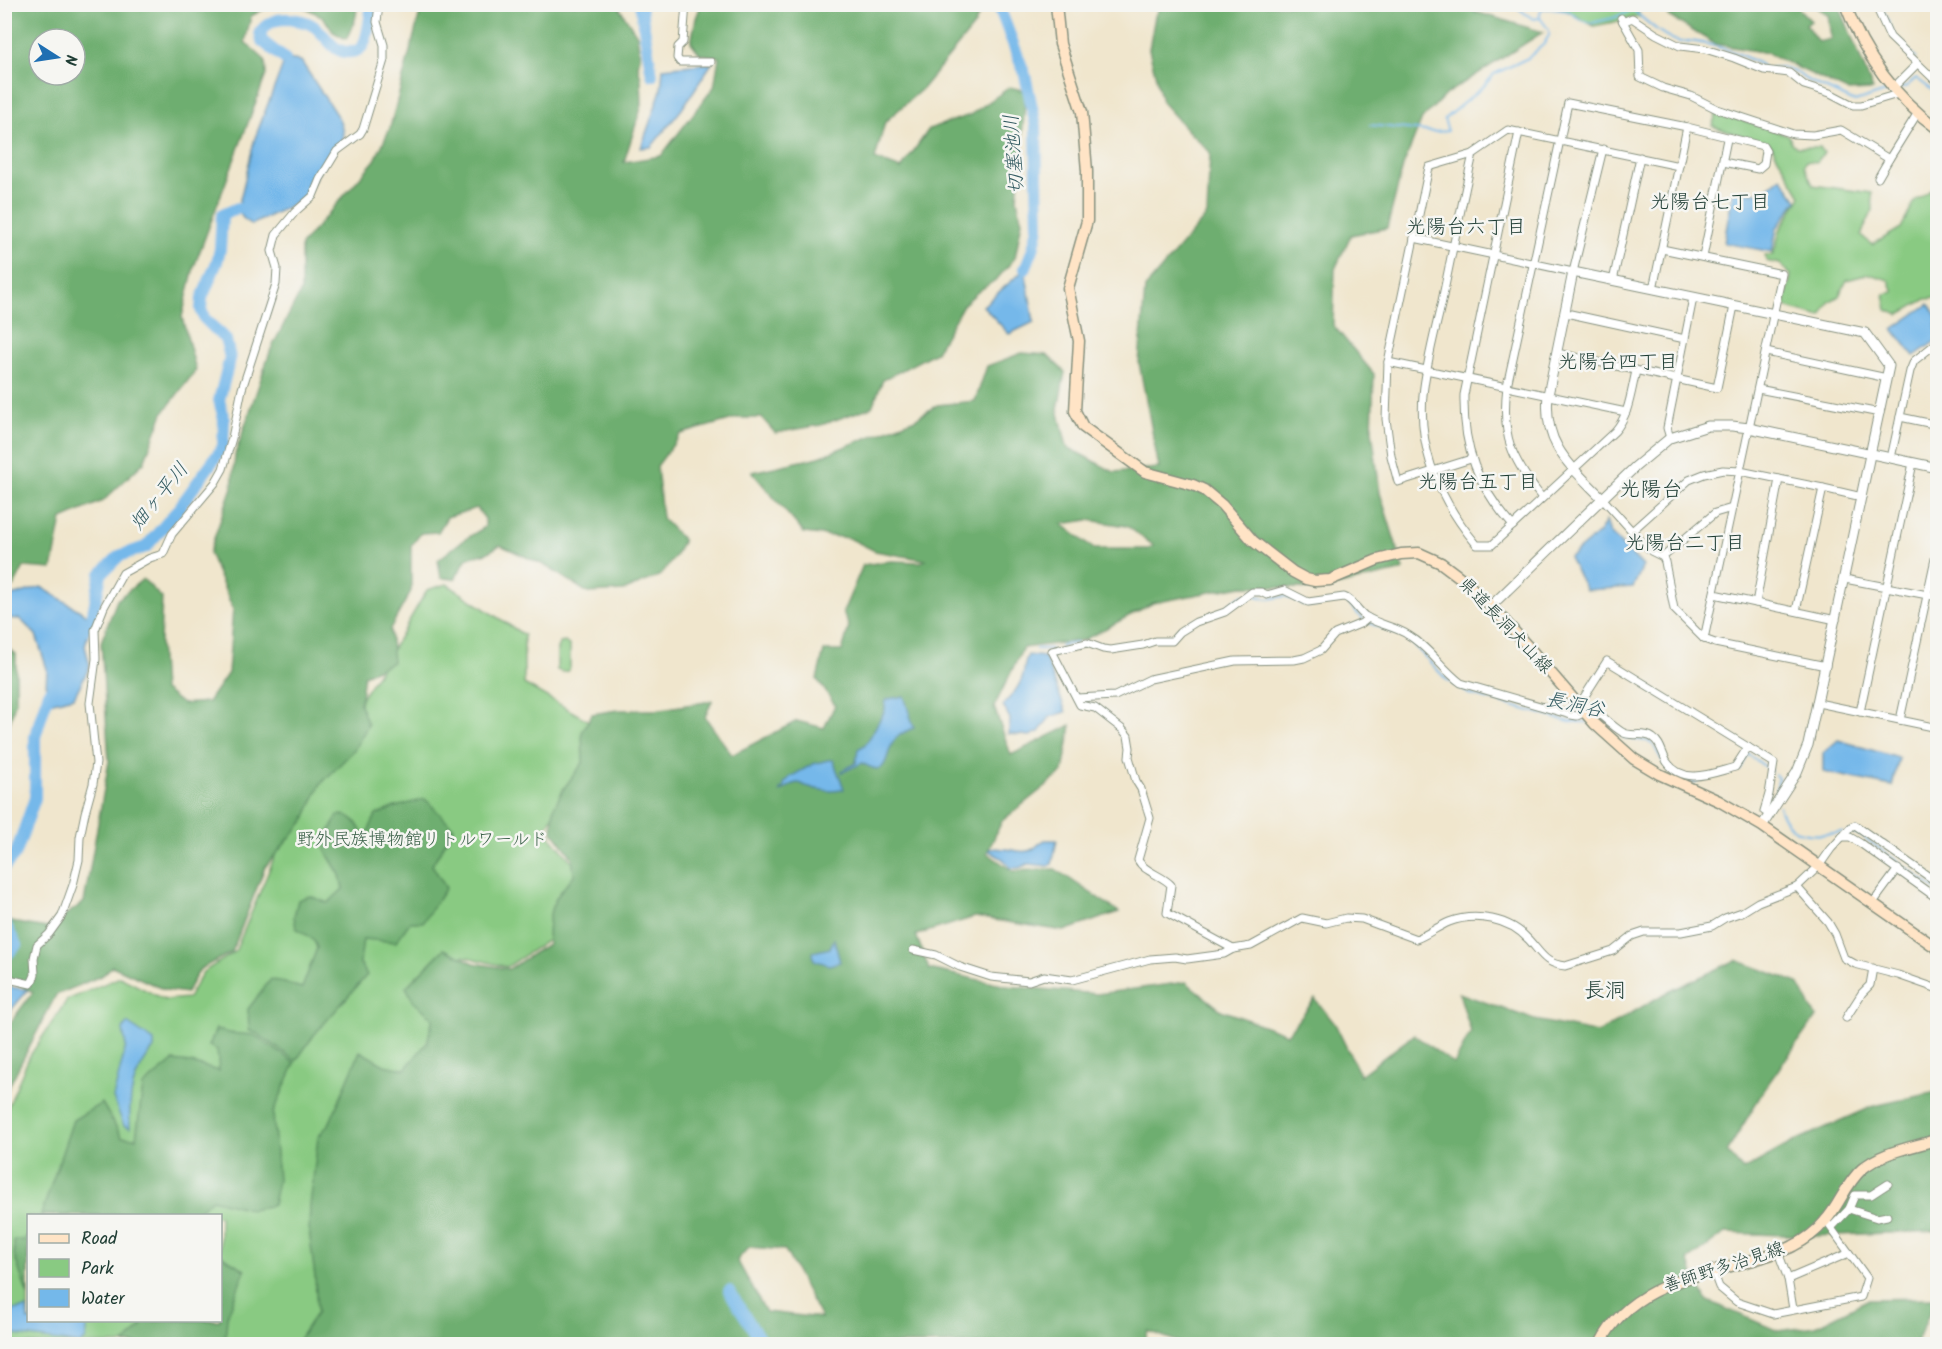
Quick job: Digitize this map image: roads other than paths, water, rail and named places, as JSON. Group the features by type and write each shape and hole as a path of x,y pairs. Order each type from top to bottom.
{"main road":[{"name":"県道長洞犬山線","path":"1056,4 1060,44 1082,112 1087,171 1087,220 1068,288 1079,341 1074,398 1076,415 1080,423 1090,433 1145,472 1202,488 1222,505 1253,541 1293,572 1306,579 1330,580 1377,560 1401,554 1419,554 1441,563 1491,606 1611,741 1659,774 1719,801 1762,826 1938,949"},
{"path":"1845,4 1869,56 1917,114 1938,129"},
{"name":"善師野多治見線","path":"1600,1344 1619,1318 1648,1294 1673,1282 1792,1247 1829,1224 1859,1171 1873,1160 1895,1151 1938,1139"}],"street":[{"path":"4,978 31,984 35,975 34,958 37,945 49,934 62,916 73,885 79,860 80,837 96,763 90,703 96,659 95,630 104,607 123,573 150,558 163,554 172,534 215,483 223,469 242,388 276,284 277,268 272,251 276,236 295,212 313,196 320,179 337,151 360,134 363,129 384,60 384,45 377,22 379,4"},
{"path":"686,4 683,42 678,47 677,58 680,62 711,62"},
{"path":"1875,4 1890,37 1938,83"},
{"path":"1889,159 1841,130 1813,135 1793,134 1663,88 1640,76 1639,50 1622,20 1637,19 1656,34 1680,46 1705,49 1734,57 1764,70 1789,73 1804,85 1830,93 1853,105 1861,105 1896,89 1917,64"},
{"path":"1542,498 1513,456 1508,440 1505,403 1568,103 1687,127 1727,139 1763,146 1766,151 1764,164 1758,169 1723,162"},
{"path":"1878,178 1917,114"},
{"path":"1653,289 1687,127"},
{"path":"1471,459 1398,482 1391,456 1386,419 1388,362 1429,168 1473,154 1508,130 1679,166"},
{"path":"1513,526 1501,513 1479,479 1471,459 1464,420 1464,395 1519,132"},
{"path":"1703,256 1727,139"},
{"path":"1603,149 1548,395 1546,410 1550,432 1556,447 1651,551 1663,558 1674,609 1704,639 1826,666"},
{"path":"1473,154 1427,369 1423,392 1423,420 1432,471 1445,501 1461,527 1477,545 1492,545 1615,431 1623,422 1636,371"},
{"path":"1613,281 1640,157"},
{"path":"1414,238 1865,333 1889,366 1808,745 1797,772 1762,826"},
{"path":"1662,249 1782,274 1704,639"},
{"path":"1670,438 1667,428 1693,297"},
{"path":"1557,353 1717,388 1734,306"},
{"path":"1566,314 1685,339"},
{"path":"1892,458 1914,361 1938,342"},
{"path":"1766,352 1887,378"},
{"path":"1388,362 1626,412"},
{"path":"1758,388 1880,413"},
{"path":"1900,417 1936,425 1938,409"},
{"path":"1491,606 1635,467 1670,438 1708,426 1749,428 1938,468"},
{"path":"1860,712 1913,463"},
{"path":"1632,531 1689,480 1722,470 1740,471 1862,497"},
{"path":"1756,603 1779,479"},
{"path":"1796,611 1823,488"},
{"path":"1663,558 1715,513 1732,508"},
{"path":"1900,720 1938,545"},
{"path":"1845,579 1886,589 1938,597"},
{"path":"1233,949 1167,914 1166,906 1169,902 1171,885 1141,866 1138,860 1150,818 1133,773 1129,757 1128,736 1095,708 1080,705 1052,651 1087,643 1111,650 1155,641 1172,641 1180,632 1196,622 1225,612 1252,592 1267,595 1284,590 1308,602 1344,597 1349,598 1365,620 1409,635 1461,682 1571,716 1586,712 1601,714 1623,733 1641,734 1652,738 1659,745 1670,766 1688,776 1694,777 1735,767 1748,747"},
{"path":"1714,594 1836,620"},
{"path":"1077,698 1115,696 1150,679 1236,661 1304,658 1321,650 1335,634 1365,620"},
{"path":"1586,712 1607,661 1774,763 1764,812 1772,811"},
{"path":"1818,703 1938,728"},
{"path":"913,950 936,955 960,967 992,977 1029,981 1044,976 1072,980 1150,959 1175,957 1187,959 1224,954 1233,949 1251,946 1302,918 1326,923 1346,918 1362,919 1416,939 1461,918 1486,917 1518,930 1529,939 1541,956 1565,966 1613,951 1632,936 1644,932 1681,932 1713,926 1758,902 1797,887 1855,825 1938,883"},
{"path":"1845,834 1938,899"},
{"path":"1872,904 1898,869"},
{"path":"1797,887 1828,922 1844,958 1855,964 1938,989"},
{"path":"1846,1018 1870,985 1873,968"},
{"path":"1713,1270 1719,1287 1737,1302 1773,1314 1861,1297 1867,1278 1829,1224 1849,1209 1855,1195 1871,1195 1888,1184"},
{"path":"1849,1209 1877,1218 1887,1216"},
{"path":"1778,1252 1788,1279 1793,1309"},
{"path":"1788,1279 1850,1253"}],"water":[{"path":"285,59 301,61 339,119 343,131 342,142 326,159 302,200 251,225 242,217 238,208 255,138"},
{"path":"712,63 682,109 651,147 641,148 661,90 663,68"},
{"path":"1781,177 1797,200 1777,228 1772,252 1724,243 1733,190 1750,193 1764,191"},
{"path":"1025,269 1034,322 1009,334 983,306"},
{"path":"1929,304 1937,317 1937,340 1914,356 1893,329"},
{"path":"1606,521 1610,533 1643,566 1633,587 1586,590 1569,558 1599,533"},
{"path":"41,587 92,618 85,646 90,666 74,697 45,704 47,669 36,635 20,619 4,618 5,598"},
{"path":"1028,655 1045,657 1066,712 1050,717 1039,732 1030,736 1009,734 1010,719 1003,705 1020,683"},
{"path":"904,696 914,728 896,738 883,767 872,768 862,763 841,773 856,763 858,749 869,739 885,710 885,702 888,699"},
{"path":"1838,740 1899,758 1892,786 1823,772 1823,753"},
{"path":"833,760 844,789 835,791 815,789 797,783 780,792 790,777 813,764"},
{"path":"1045,840 1057,840 1052,864 1049,866 1028,864 1019,868 1011,868 1003,859 989,851 1001,848 1029,851"},
{"path":"834,939 840,962 829,965 814,960 813,952 830,948"},
{"path":"4,986 28,990 5,1017"},
{"path":"127,1023 154,1041 154,1048 141,1067 133,1085 130,1128 124,1126 113,1098 126,1046 123,1030"},
{"path":"27,1308 27,1322 84,1322 87,1329 86,1339 80,1344 9,1334 13,1310"}],"waterway":[{"path":"285,59 262,41 260,32 269,23 284,19 305,22 315,27 339,50 354,52 360,49 365,41 372,4"},
{"path":"640,4 652,75"},
{"name":"切塞池川","path":"998,4 1025,75 1036,126 1038,228 1025,269"},
{"path":"1516,4 1533,19 1540,18"},
{"path":"1880,4 1895,37 1916,58"},
{"path":"1370,125 1434,132 1448,131 1444,119 1483,87 1494,74 1528,58 1544,44 1549,30 1540,18 1543,8 1569,11 1579,19 1591,23 1633,10 1674,40 1718,47 1748,58 1764,67"},
{"path":"1770,68 1780,67 1795,71 1805,79 1855,102 1892,90"},
{"path":"1900,88 1907,86 1916,78 1938,92"},
{"name":"畑ヶ平川","path":"83,631 92,618 101,574 119,556 146,547 176,512 223,447 224,419 219,400 230,358 226,340 204,318 201,309 202,298 220,249 222,215 238,208"},
{"name":"長洞谷","path":"1229,605 1243,595"},
{"name":"長洞谷","path":"1254,595 1268,599 1286,596 1304,605 1313,606 1343,600 1363,619"},
{"name":"長洞谷","path":"1174,634 1193,620"},
{"name":"長洞谷","path":"1367,622 1403,636 1447,680 1469,694 1570,722 1588,722"},
{"name":"長洞谷","path":"1060,646 1077,643"},
{"name":"長洞谷","path":"1036,649 1051,649"},
{"name":"畑ヶ平川","path":"4,867 16,853 35,798 35,737 50,690"},
{"name":"長洞谷","path":"1622,736 1653,743 1668,768 1694,783 1709,777"},
{"name":"長洞谷","path":"1720,775 1740,769 1748,754 1771,771"},
{"name":"長洞谷","path":"1775,775 1778,778 1777,794"},
{"name":"長洞谷","path":"1779,806 1783,817 1796,830 1813,834 1842,832"},
{"name":"長洞谷","path":"1848,832 1862,836 1938,891"},
{"name":"畑ヶ平川","path":"4,922 16,945 4,958"},
{"path":"729,1291 759,1338 768,1344"}],"district":[{"name":"光陽台七丁目","path":"1710,203"},
{"name":"光陽台六丁目","path":"1466,228"},
{"name":"光陽台四丁目","path":"1618,363"},
{"name":"光陽台五丁目","path":"1478,483"},
{"name":"光陽台","path":"1651,490"},
{"name":"光陽台二丁目","path":"1685,544"},
{"name":"長洞","path":"1605,991"}],"park label":[{"name":"野外民族博物館リトルワールド","path":"422,840"}]}
